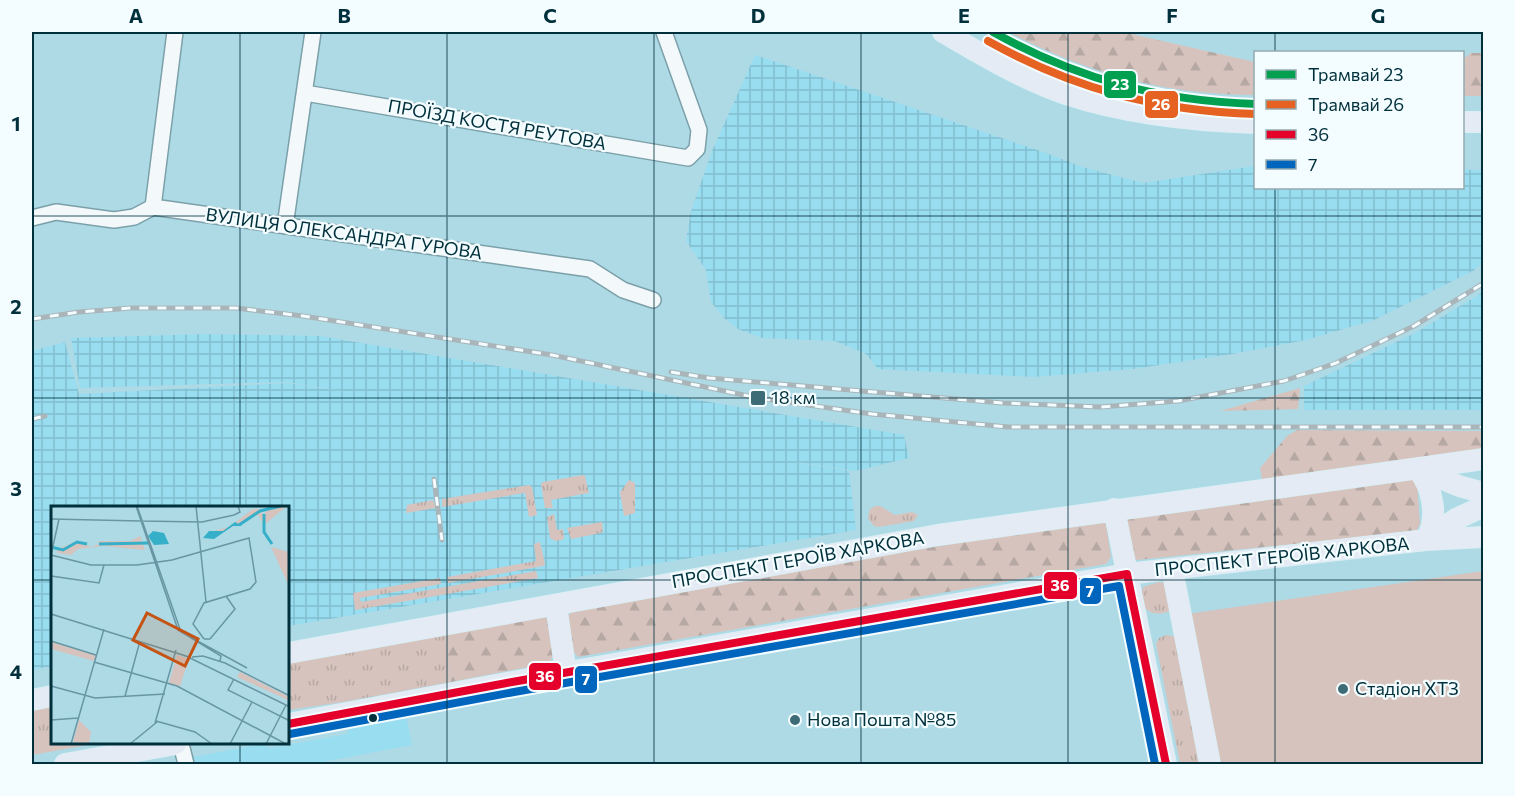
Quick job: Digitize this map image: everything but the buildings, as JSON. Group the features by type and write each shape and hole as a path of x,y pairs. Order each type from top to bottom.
{"main road":[{"path":"943,32 999,64 1065,94 1146,114 1210,122 1254,123"},
{"path":"1464,122 1484,122"},
{"name":"ПРОСПЕКТ ГЕРОЇВ ХАРКОВА","path":"290,653 917,538 1484,459"},
{"path":"1417,468 1459,486 1484,493"},
{"name":"ПРОСПЕКТ ГЕРОЇВ ХАРКОВА","path":"1417,468 1428,485 1433,508 1432,530 1426,540"},
{"path":"1426,540 1456,519 1484,506"},
{"path":"1114,509 1166,765"},
{"name":"ПРОСПЕКТ ГЕРОЇВ ХАРКОВА","path":"290,724 1126,574 1426,540 1484,537"},
{"path":"1172,569 1210,765"},
{"path":"556,604 566,673"},
{"path":"32,700 51,696"},
{"path":"65,765 171,745"}],"street":[{"path":"32,218 56,212 114,220 134,217 153,207 175,32"},
{"path":"285,226 313,32"},
{"name":"ПРОЇЗД КОСТЯ РЕУТОВА","path":"305,93 688,158 697,149 699,130 664,32"},
{"name":"ВУЛИЦЯ ОЛЕКСАНДРА ГУРОВА","path":"153,207 590,269 623,290 653,300"},
{"path":"182,745 186,765"}],"shaded area":[{"path":"755,55 1082,167 1143,183 1254,166 1254,189 1464,189 1464,169 1483,171 1483,263 1473,271 1374,320 1306,340 1232,354 1133,369 1033,377 878,369 866,354 835,341 762,338 738,329 724,318 711,302 706,270 686,241 691,211 712,151"},
{"path":"1483,292 1483,410 1304,410 1304,386 1417,332"},
{"path":"206,334 320,336 904,435 909,458 855,471 778,459 849,471 856,530 290,626 290,506 51,506 51,666 32,670 32,351 65,342 79,394 287,383 360,394 286,382 80,388 71,338"},
{"path":"406,715 412,745 312,764 190,764 189,758 256,745 270,748 347,734 349,726"}],"green space":[{"path":"1008,32 1123,32 1254,62 1254,95 1189,91 1127,79 1097,70"},
{"path":"1471,53 1483,53 1483,96 1464,96 1464,58"},
{"path":"1300,388 1298,409 1220,411"},
{"path":"1297,430 1483,431 1483,451 1262,480 1260,468 1287,436"},
{"path":"1408,474 1417,482 1420,524 1417,530 1411,532 1137,560 1130,556 1120,522 1130,512"},
{"path":"583,475 589,493 551,500 553,508 545,508 541,484 543,482"},
{"path":"629,480 635,483 635,513 624,516 620,492"},
{"path":"529,485 532,487 537,515 529,517 525,493 442,507 442,499"},
{"path":"433,500 436,508 406,513 407,505"},
{"path":"880,506 895,515 912,512 918,515 914,521 874,526 868,518 870,509"},
{"path":"554,514 557,530 563,529 564,538 562,540 555,541 550,538 547,517"},
{"path":"1098,519 1106,524 1111,557 1106,564 578,657 573,651 568,616 574,608"},
{"path":"602,522 603,531 601,533 571,539 567,528"},
{"path":"540,542 545,564 543,566 448,583 447,577 536,561 534,544"},
{"path":"536,571 538,578 355,610 353,593 440,578 441,584 360,598 361,602"},
{"name":"Стадіон ХТЗ","path":"1483,571 1483,764 1218,764 1187,614"},
{"path":"1159,582 1166,583 1170,611 1157,614 1147,610 1144,606 1142,594 1143,587"},
{"path":"542,614 549,620 553,656 549,663 451,682 444,632"},
{"path":"444,632 451,682 290,710 290,662"},
{"path":"1166,635 1177,637 1204,764 1180,764 1156,644 1159,638"},
{"path":"51,706 51,745 87,745 32,755 32,710"}],"railway":[{"path":"671,372 709,378 1003,403 1100,407 1178,401 1284,381 1336,363 1414,326 1484,283"},
{"path":"32,319 131,308 236,308 303,316 552,355 758,398 872,414 1008,427 1484,427"},
{"path":"32,419 45,416"},
{"path":"434,479 442,540"}],"tram line":[{"name":"23","path":"993,32 1056,63 1120,84 1186,98 1254,104"},
{"name":"26","path":"988,41 1052,72 1117,94 1184,108 1254,114"}],"transit line":[{"name":"36","path":"290,724 512,682 1127,574 1166,764"},
{"name":"7","path":"290,734 514,692 1119,586 1155,764"}],"place":[{"name":"18 км","path":"758,398"},
{"name":"Стадіон ХТЗ","path":"1343,689"},
{"name":"Нова Пошта №85","path":"795,720"}]}
